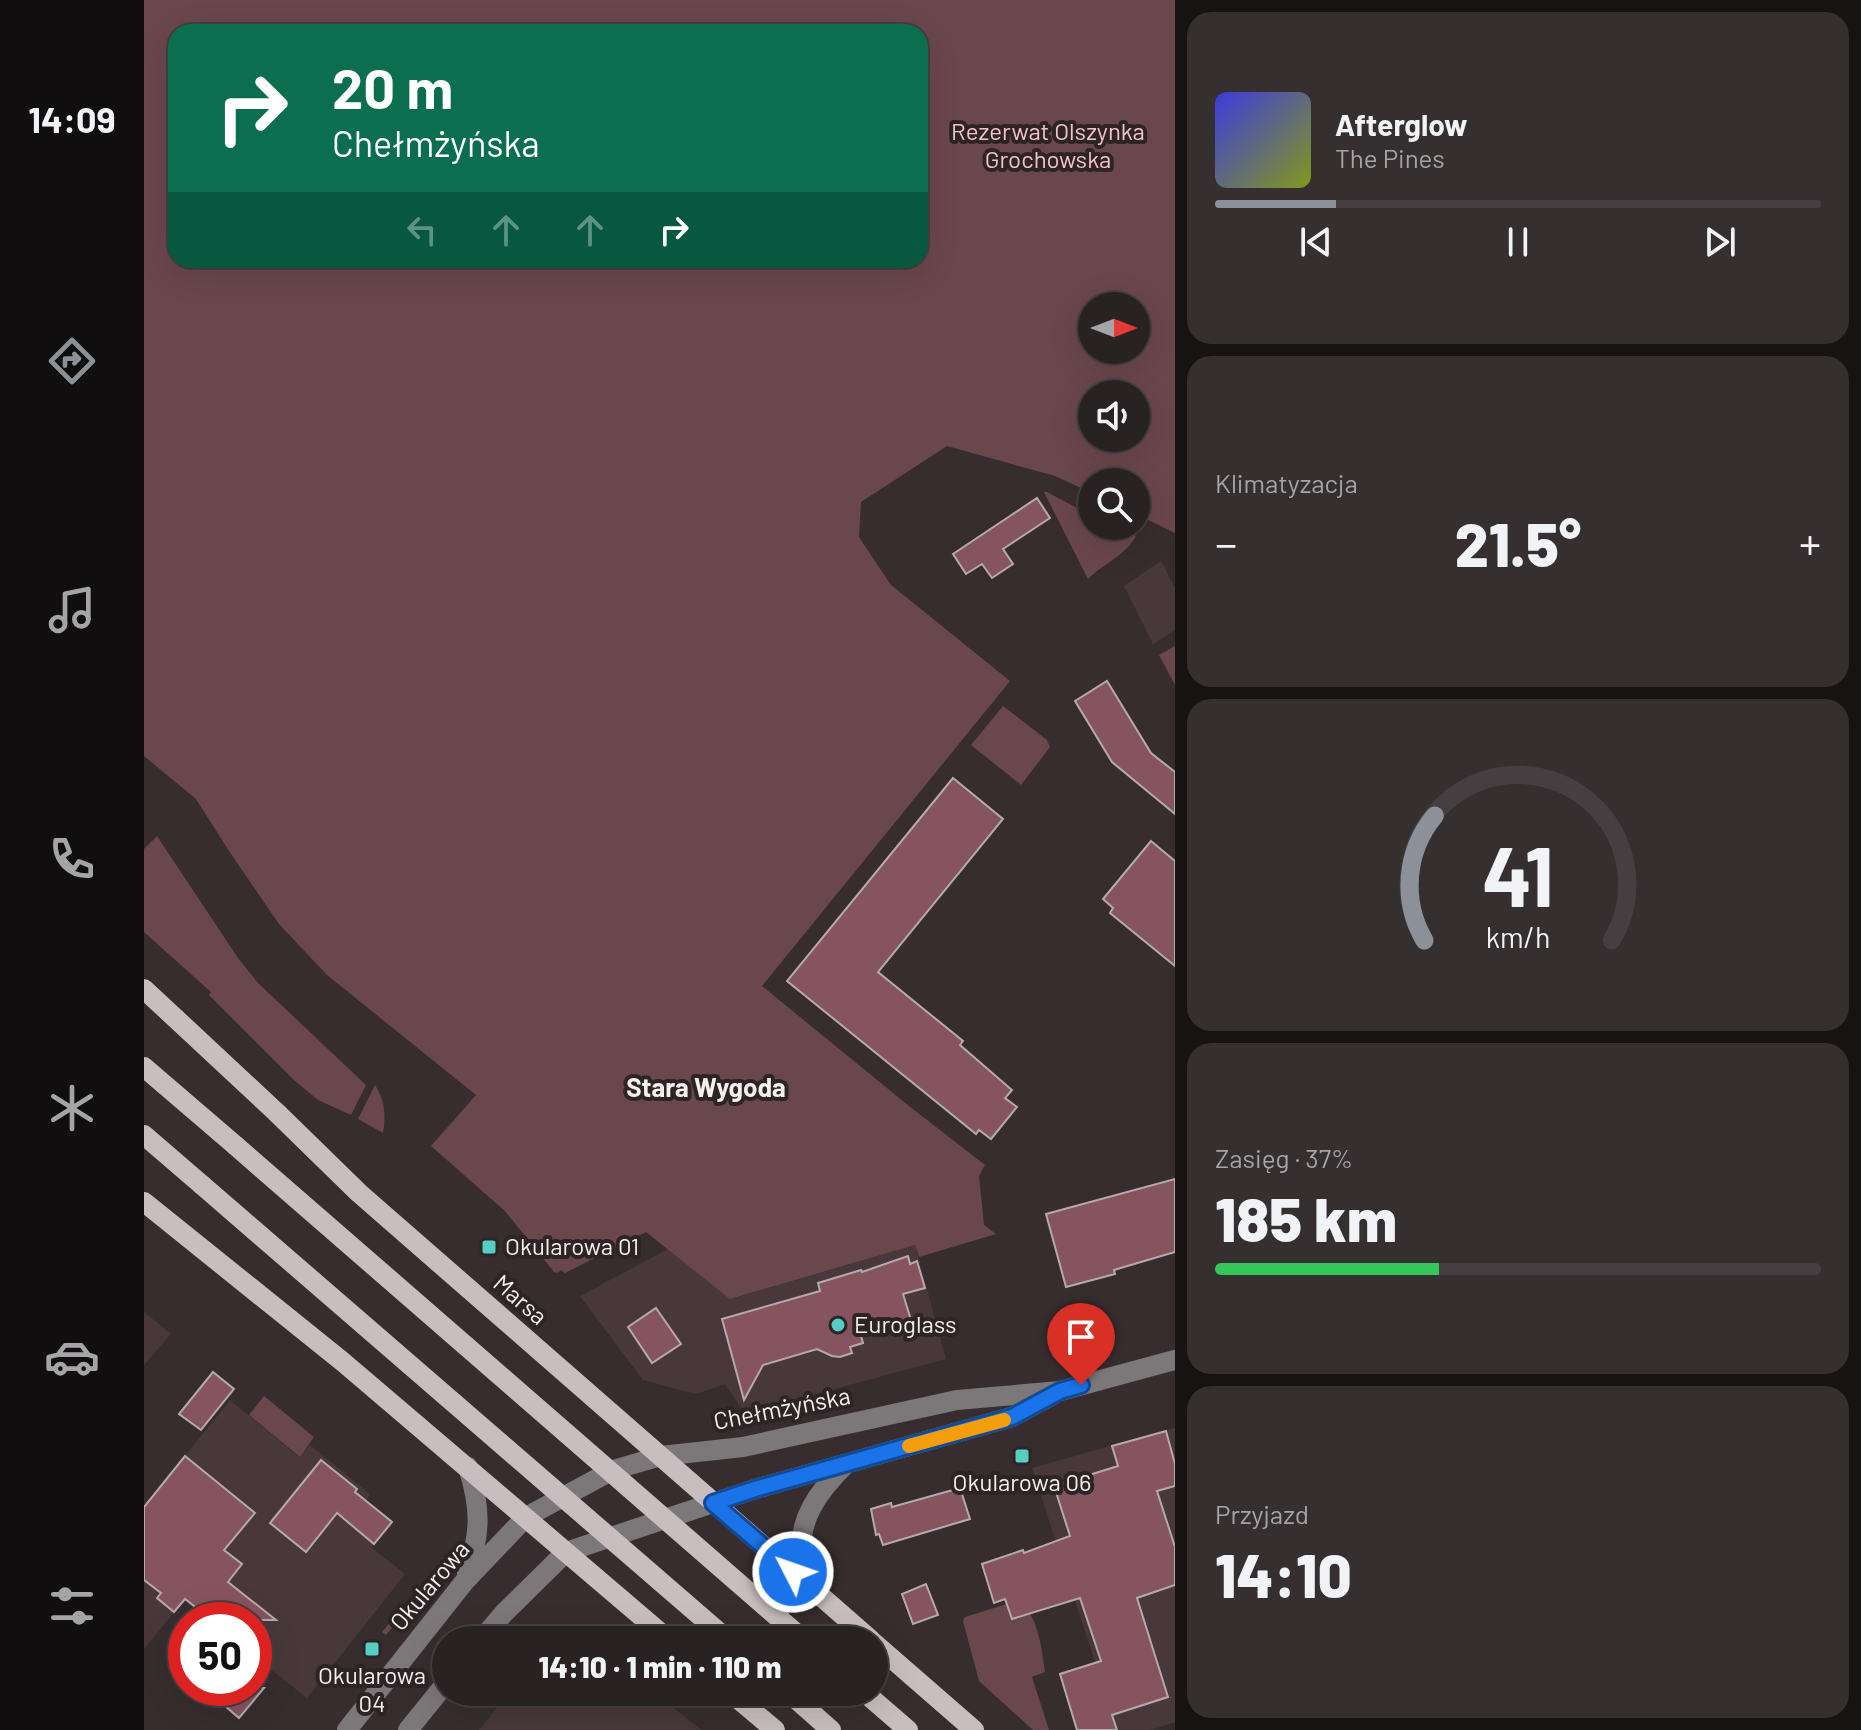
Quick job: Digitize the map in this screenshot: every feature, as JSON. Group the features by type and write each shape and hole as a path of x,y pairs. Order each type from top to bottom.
{"main road":[{"name":"Marsa","path":"144,989 359,1193 854,1626"},
{"path":"144,1067 788,1626"},
{"path":"144,1135 712,1626"},
{"path":"144,1202 343,1362 653,1626"},
{"name":"Marsa","path":"888,1656 974,1730"},
{"path":"747,1706 775,1730"},
{"path":"804,1706 831,1730"},
{"path":"880,1706 908,1730"}],"street":[{"name":"Chełmżyńska","path":"526,1517 613,1470 661,1456 743,1447 957,1400 1060,1391 1175,1360"},
{"name":"Chełmżyńska","path":"566,1552 755,1489 1012,1417 1060,1391"},
{"path":"811,1588 802,1556 803,1527 811,1506 824,1486 846,1463"},
{"path":"465,1581 474,1553 479,1517 468,1467"},
{"name":"Okularowa","path":"347,1730 465,1581 526,1517"},
{"path":"493,1626 566,1552"},
{"path":"408,1730 432,1700"}],"shaded area":[{"path":"1161,561 1175,588 1175,630 1153,644 1124,586"},
{"path":"915,1245 946,1359 745,1413 725,1384 696,1394 643,1380 580,1296 668,1249 731,1299"},
{"path":"144,1312 171,1334 144,1365"},
{"path":"230,1400 299,1457 310,1445 370,1494 366,1501 392,1522 371,1547 405,1574 307,1698 272,1670 272,1602 168,1602 168,1620 144,1649 144,1507"},
{"path":"1175,1428 1175,1722 1151,1730 1117,1730 1032,1468"},
{"path":"499,1706 671,1706 701,1730 479,1730"}],"green space":[{"name":"Rezerwat Olszynka Grochowska","path":"144,0 1175,0 1175,533 1150,521 1150,468 1078,468 1078,487 1055,476 947,446 861,502 859,537 891,585 1010,681 762,986 985,1165 979,1176 984,1225 996,1234 919,1257 915,1245 730,1299 646,1232 565,1273 561,1270 554,1272 505,1211 431,1146 476,1095 327,975 279,924 196,799 144,756"},
{"path":"1044,492 1078,509 1078,540 1133,540 1088,579"},
{"path":"1175,646 1175,685 1159,655"},
{"path":"1003,706 1047,740 1050,747 1021,785 971,745"},
{"path":"157,836 258,983 366,1085 351,1115 318,1100 294,1080 209,995 211,992 144,932 144,849"},
{"path":"375,1085 384,1108 383,1133 358,1119"},
{"path":"264,1396 314,1437 300,1457 249,1415"},
{"path":"439,1565 442,1567 386,1635 382,1632"},
{"path":"1020,1600 1031,1616 1040,1642 1045,1672 1032,1677 1049,1730 1033,1730 979,1681 963,1621 965,1617"}],"building":[{"path":"1037,498 1050,518 1003,549 1013,564 992,578 982,564 966,574 953,554"},
{"path":"1107,681 1151,753 1175,772 1175,814 1112,762 1075,701"},
{"path":"953,778 1003,819 878,972 963,1041 960,1045 1012,1090 1005,1098 1017,1107 991,1139 979,1130 976,1134 787,981"},
{"path":"1151,841 1175,861 1175,966 1110,913 1113,908 1103,899"},
{"path":"1175,1179 1175,1252 1114,1270 1115,1274 1066,1287 1046,1214"},
{"path":"908,1256 910,1264 917,1261 925,1288 903,1294 911,1320 861,1336 863,1343 850,1347 852,1353 840,1357 817,1349 763,1365 744,1400 722,1319 820,1291 818,1283"},
{"path":"656,1308 681,1344 652,1363 628,1327"},
{"path":"213,1372 234,1389 201,1430 179,1414"},
{"path":"1166,1431 1175,1464 1175,1486 1157,1491 1175,1547 1175,1585 1137,1598 1168,1697 1112,1715 1117,1730 1077,1730 1060,1674 1101,1661 1080,1598 1012,1619 1005,1599 994,1603 982,1564 1070,1536 1054,1486 1118,1466 1112,1446"},
{"path":"185,1456 255,1513 224,1550 242,1564 228,1582 253,1602 189,1602 185,1599 182,1602 168,1602 168,1607 157,1598 161,1593 144,1580 144,1507"},
{"path":"321,1460 392,1522 374,1544 337,1513 306,1552 270,1523"},
{"path":"960,1488 970,1519 883,1545 879,1534 876,1535 871,1509 891,1503 892,1507"},
{"path":"926,1584 938,1615 913,1624 902,1594"},
{"path":"225,1706 249,1706 239,1718"}],"slow traffic":[{"path":"909,1446 1004,1420"}],"place":[{"name":"Okularowa 01","path":"489,1247"},
{"name":"Euroglass","path":"838,1325"},
{"name":"Okularowa 06","path":"1022,1456"},
{"name":"Okularowa 04","path":"372,1649"}],"district":[{"name":"Stara Wygoda","path":"706,1088"}],"route":[{"path":"793,1572 713,1503 1012,1417 1060,1391 1081,1385"}]}
